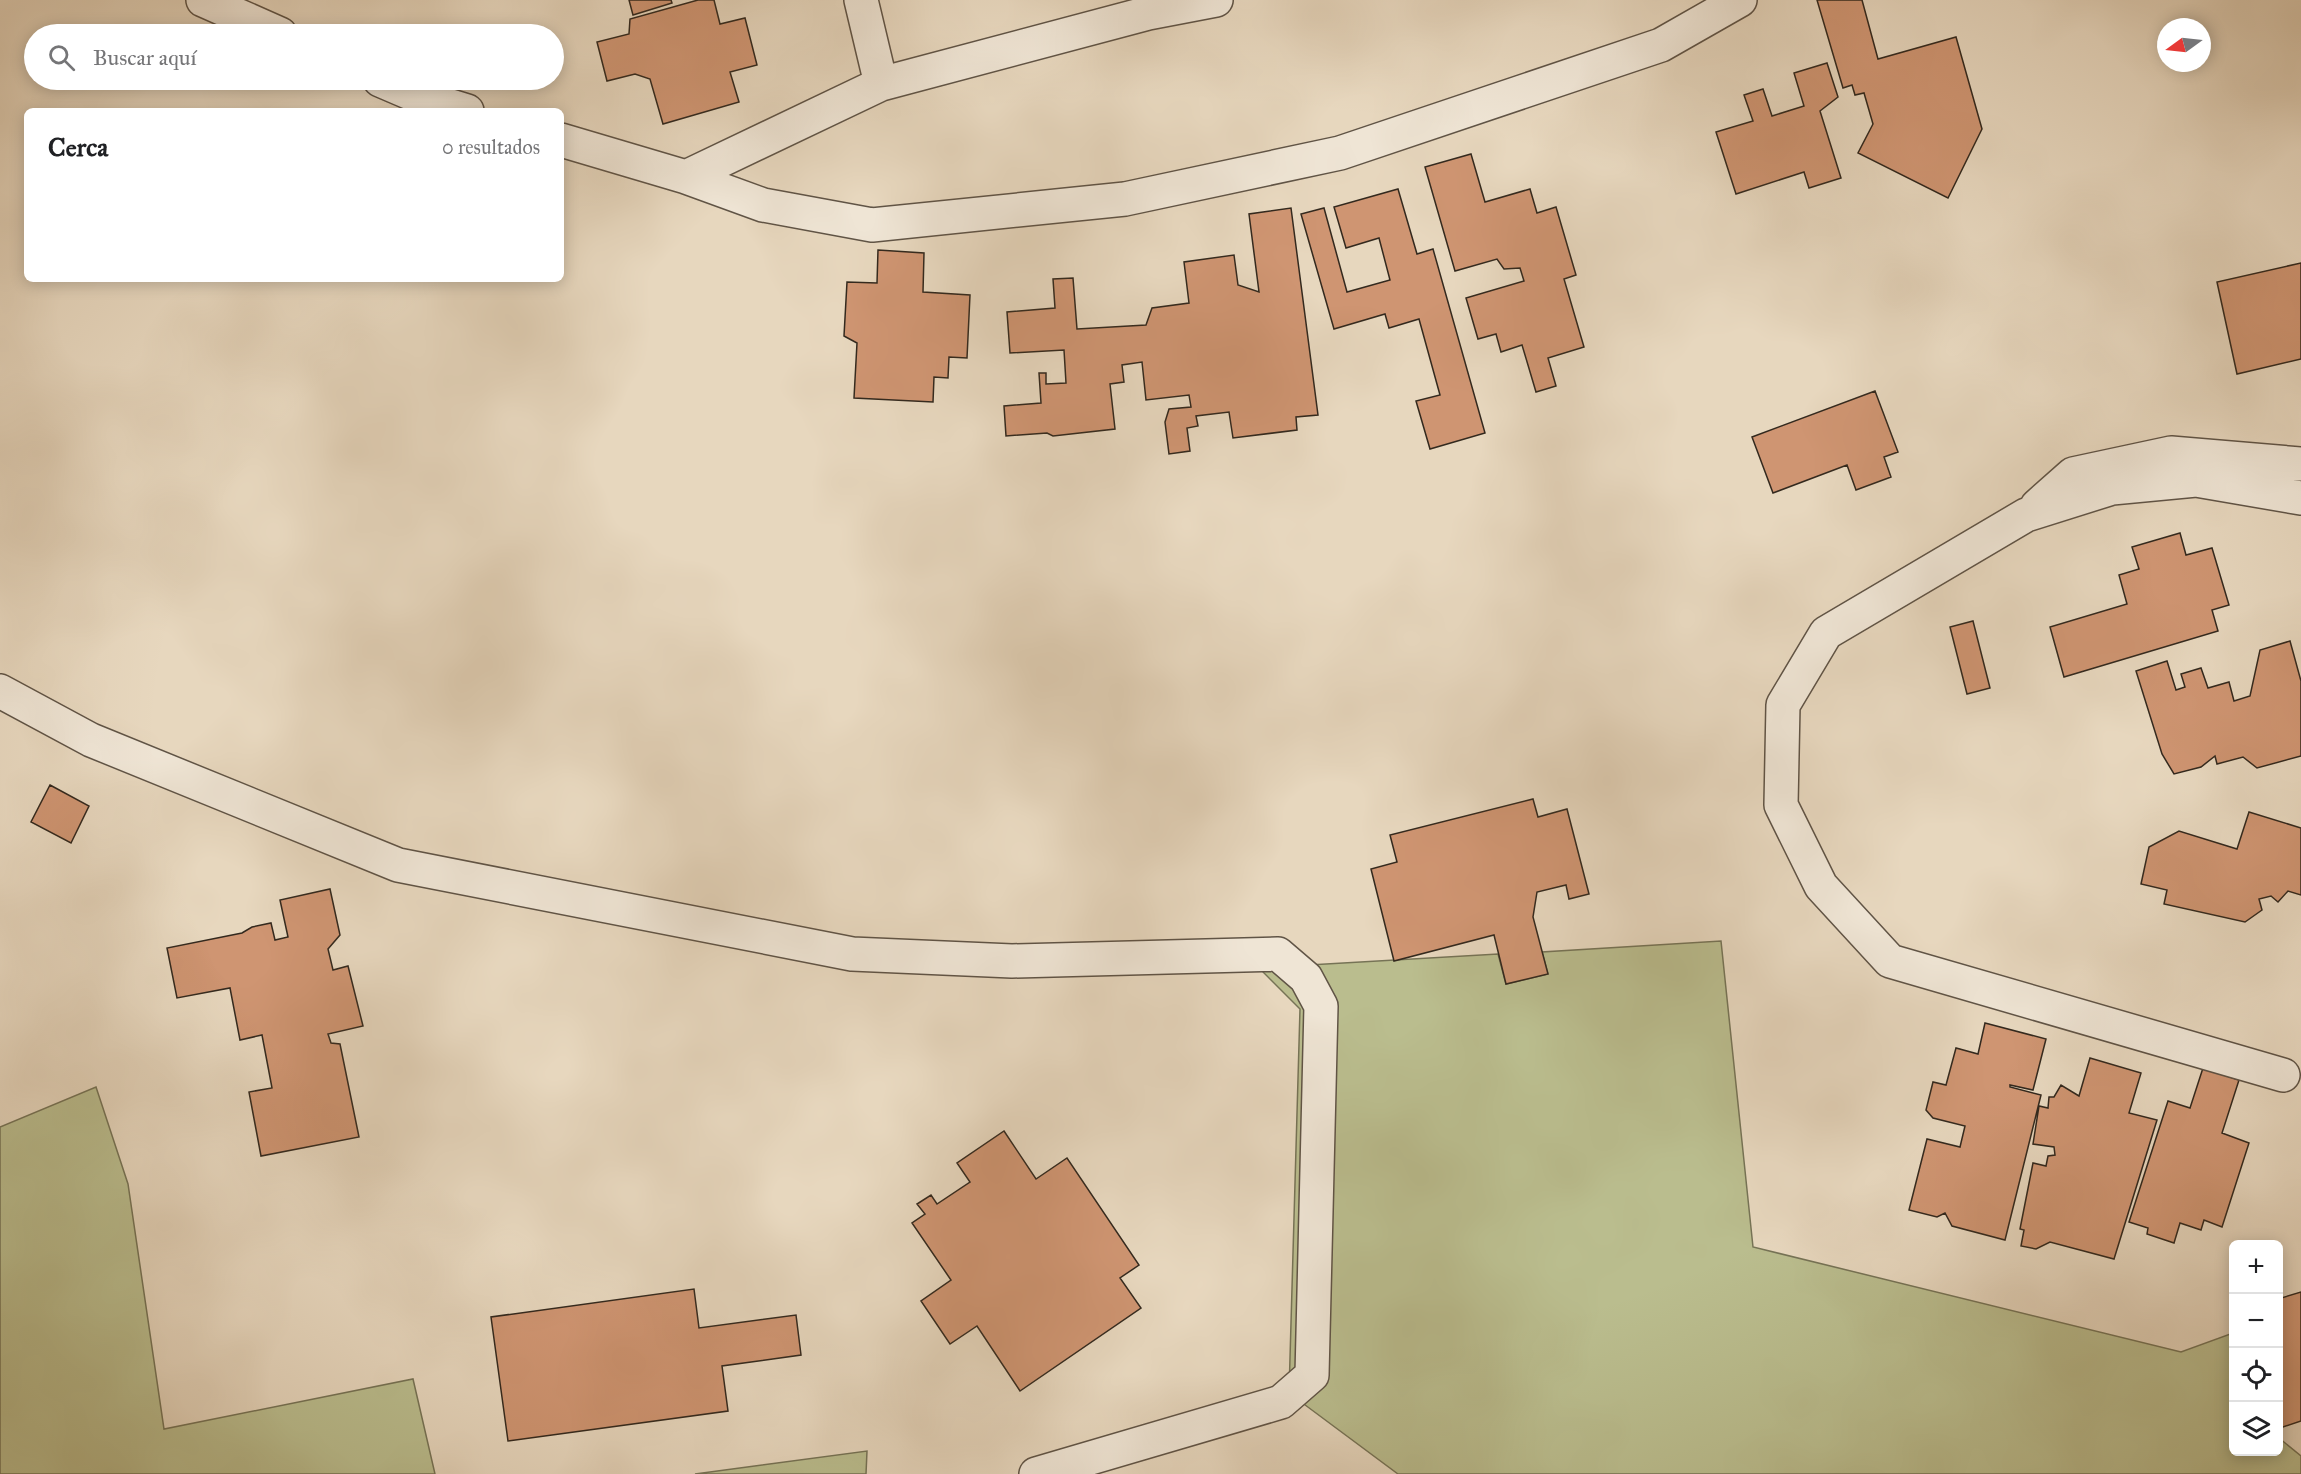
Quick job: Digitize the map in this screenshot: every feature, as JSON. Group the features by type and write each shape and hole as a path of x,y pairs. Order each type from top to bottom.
{"street":[{"path":"203,0 257,24"},
{"path":"861,0 881,84"},
{"path":"686,177 881,84 1148,14 1216,0"},
{"path":"564,141 686,177 764,205 872,225 1125,199 1340,153 1661,45 1740,0"},
{"path":"403,90 457,108"},
{"path":"2283,1075 1890,961 1821,886 1781,805 1783,705 1826,633 2026,515 2073,474 2171,453 2301,464"},
{"path":"2026,515 2112,488 2196,480 2301,498"},
{"path":"0,691 91,740 398,865 852,954 1012,961 1278,954 1306,978 1321,1006 1312,1375 1281,1402 1036,1474"}],"green space":[{"path":"1721,941 1753,1247 2181,1352 2229,1334 2229,1456 2283,1456 2283,1441 2301,1456 2301,1474 1398,1474 1289,1393 1300,1009 1259,968 1498,954 1506,984 1548,974 1542,952"},
{"path":"96,1087 128,1184 164,1429 413,1379 435,1474 0,1474 0,1127"},
{"path":"867,1451 866,1474 695,1474"}],"building":[{"path":"629,0 671,0 672,3 633,15"},
{"path":"698,0 714,0 720,24 745,18 757,65 730,72 739,102 663,124 650,79 635,74 607,81 597,42 629,34 630,19"},
{"path":"1817,0 1862,0 1878,59 1956,37 1982,129 1948,198 1858,153 1873,124 1864,93 1855,95 1852,85 1843,88"},
{"path":"1827,63 1838,97 1820,111 1841,178 1809,188 1804,172 1736,194 1716,132 1753,121 1744,95 1763,89 1772,116 1804,106 1794,73"},
{"path":"1471,154 1485,202 1530,189 1537,213 1556,207 1576,275 1564,279 1584,347 1548,358 1556,386 1536,392 1522,345 1501,352 1496,334 1478,339 1466,298 1524,281 1520,268 1504,269 1497,259 1455,271 1425,167"},
{"path":"1398,189 1417,254 1433,249 1485,433 1430,449 1416,401 1440,395 1419,319 1389,328 1385,314 1334,329 1301,214 1324,208 1347,292 1390,280 1379,238 1346,248 1334,207"},
{"path":"1291,208 1318,415 1296,417 1297,430 1233,438 1229,412 1196,416 1198,426 1187,428 1190,451 1169,454 1165,422 1169,409 1191,407 1189,395 1146,400 1142,362 1122,365 1124,382 1110,384 1115,429 1053,436 1047,433 1006,436 1004,406 1041,403 1039,373 1046,373 1046,384 1066,383 1064,350 1010,353 1007,312 1055,308 1053,279 1073,278 1077,329 1146,325 1152,308 1189,303 1184,262 1234,255 1238,285 1259,292 1249,214"},
{"path":"878,250 924,253 923,292 970,295 967,358 949,357 948,378 934,377 933,402 854,398 857,343 844,336 847,282 877,283"},
{"path":"2301,263 2301,359 2237,374 2217,282"},
{"path":"1875,391 1898,452 1884,457 1891,477 1856,490 1847,465 1773,493 1752,437"},
{"path":"2180,533 2186,555 2212,548 2229,605 2212,610 2218,631 2064,677 2050,627 2127,604 2119,575 2139,569 2132,547"},
{"path":"1973,621 1990,688 1967,694 1950,627"},
{"path":"2290,641 2301,681 2301,756 2257,768 2243,757 2217,764 2215,756 2201,767 2174,774 2162,754 2136,671 2167,661 2176,690 2185,687 2181,674 2201,668 2208,688 2229,682 2234,701 2250,696 2260,650"},
{"path":"50,785 89,806 71,843 31,822"},
{"path":"1533,799 1538,817 1567,809 1589,894 1569,899 1566,885 1537,892 1533,917 1548,974 1506,984 1494,935 1394,961 1371,869 1397,862 1390,835"},
{"path":"2249,812 2301,828 2301,895 2288,891 2278,902 2271,896 2259,899 2262,910 2245,922 2164,904 2167,890 2141,884 2149,847 2179,831 2237,849"},
{"path":"330,889 340,935 328,949 333,970 348,966 363,1026 328,1034 331,1043 340,1044 359,1137 261,1156 249,1092 272,1088 262,1035 240,1040 230,988 177,998 167,948 242,933 252,927 271,923 275,940 288,937 280,900"},
{"path":"1985,1023 2046,1039 2033,1090 2010,1085 2010,1087 2041,1095 2005,1240 1952,1226 1945,1213 1937,1217 1909,1210 1927,1139 1960,1147 1965,1126 1933,1118 1926,1110 1933,1082 1946,1085 1956,1048 1978,1054"},
{"path":"2090,1058 2141,1073 2129,1113 2157,1120 2114,1259 2050,1242 2036,1249 2021,1246 2024,1230 2020,1229 2033,1163 2046,1166 2048,1156 2055,1155 2054,1147 2033,1144 2039,1106 2048,1108 2049,1097 2054,1097 2061,1085 2079,1096"},
{"path":"2203,1068 2239,1080 2222,1133 2249,1143 2222,1227 2204,1220 2201,1230 2180,1223 2174,1243 2147,1234 2148,1228 2129,1222 2168,1101 2190,1108"},
{"path":"1004,1131 1036,1179 1067,1158 1139,1265 1120,1278 1141,1308 1020,1391 977,1326 950,1344 921,1301 951,1280 912,1223 925,1214 917,1204 931,1195 937,1204 970,1182 957,1163"},
{"path":"694,1289 699,1328 796,1315 801,1355 722,1366 728,1411 508,1441 491,1317"},
{"path":"2301,1292 2301,1421 2283,1427 2283,1348 2283,1297"}]}
